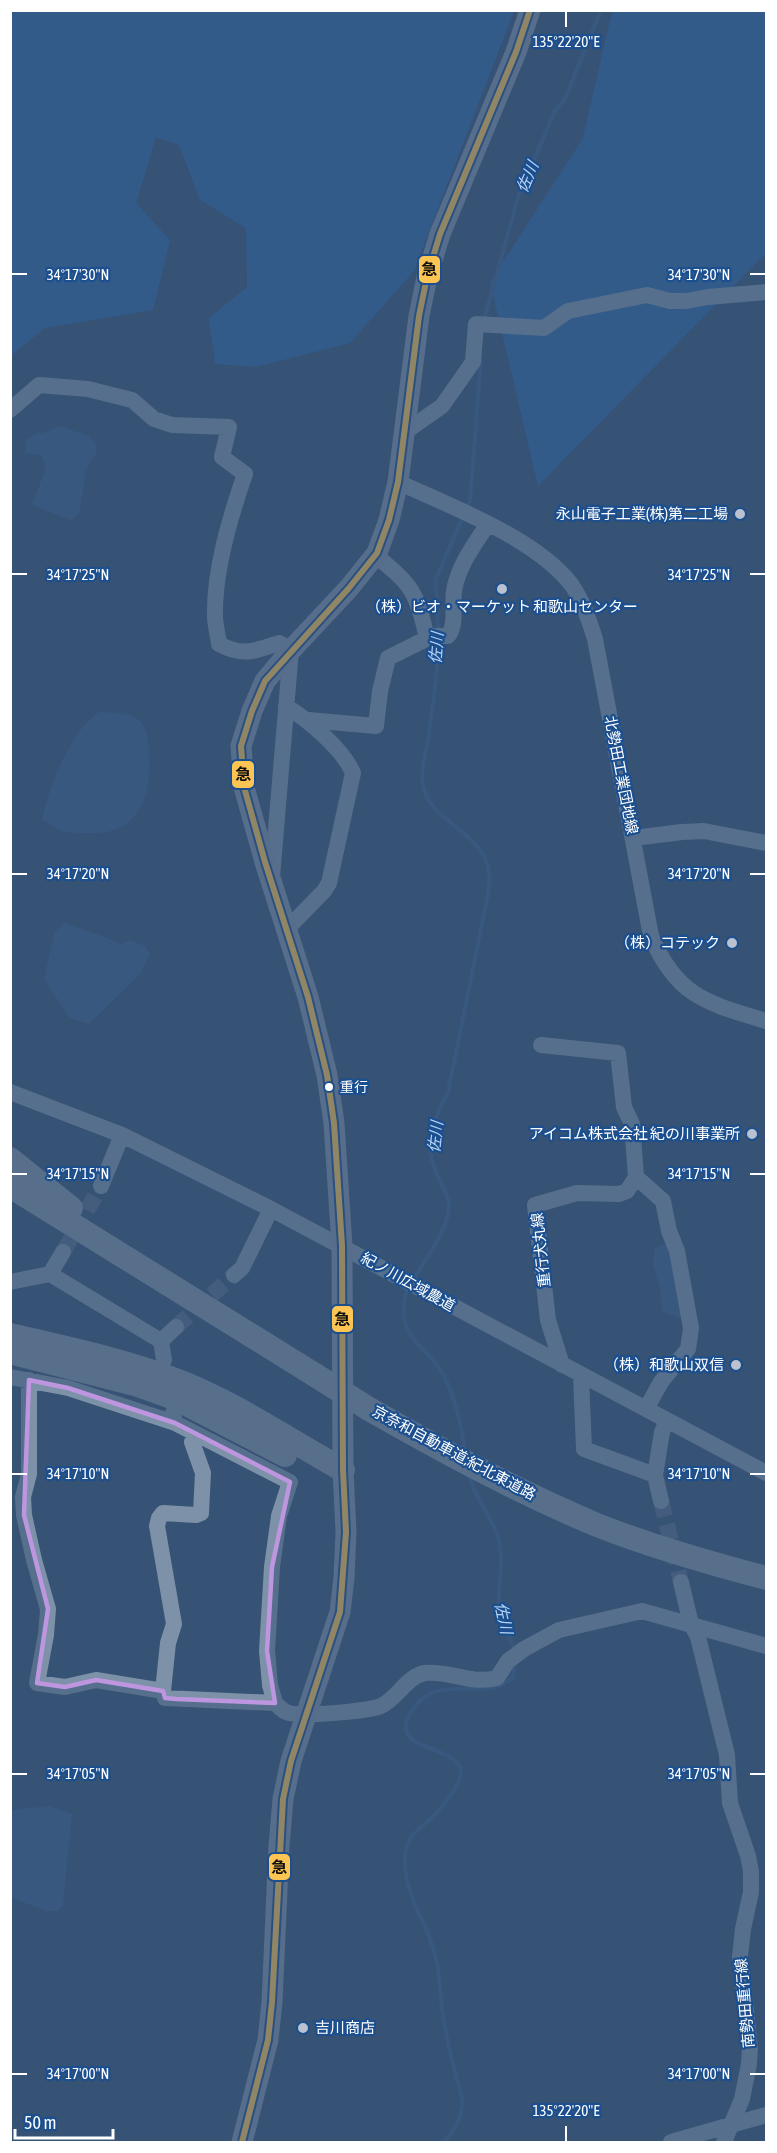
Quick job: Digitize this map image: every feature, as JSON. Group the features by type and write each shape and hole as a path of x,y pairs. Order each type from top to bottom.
{"highway":[{"path":"10,1159 117,1244 226,1313 284,1356"},
{"name":"京奈和自動車道;紀北東道路","path":"10,1186 369,1409 441,1450 606,1528 694,1558 766,1578"},
{"path":"10,1202 163,1282"},
{"path":"10,1335 140,1368 178,1381 214,1398 343,1470"},
{"path":"10,1352 135,1384 212,1416 278,1453 309,1463 343,1470"}],"main road":[{"path":"242,2142 268,2040 283,1799 291,1761 340,1612 346,1532 343,1470 342,1246 334,1123 327,1075 308,997 244,787 241,746 252,711 265,681 349,588 375,555 389,520 398,482 419,316 427,277 440,234 516,52 530,10"}],"street":[{"path":"405,432 442,406 473,362 484,324 544,328 568,311 598,307 647,295 670,301 686,301 741,293 766,292"},
{"path":"10,410 39,385 88,389 132,400 154,419 172,425 229,427 222,457 244,474 229,520 220,568 214,617 219,644 233,651 250,652 279,643 291,650 272,884"},
{"name":"北勢田工業団地線","path":"398,482 519,541 549,562 570,583 579,597 594,639 651,936 659,957 674,978 691,993 716,1006 766,1021"},
{"path":"308,720 376,726 388,658 434,636 451,635 454,590 462,565 482,522"},
{"path":"375,555 409,585 434,636"},
{"path":"286,706 308,720 349,764 353,773 329,884 286,930"},
{"path":"634,838 704,831 766,843"},
{"path":"541,1045 618,1053 624,1107 632,1124 636,1177 663,1201 669,1231 677,1251 691,1328 688,1349 661,1382 646,1409"},
{"name":"紀ノ川広域農道","path":"10,1092 123,1135 271,1209 766,1473"},
{"path":"101,1186 123,1135"},
{"name":"重行犬丸線","path":"562,1365 548,1320 535,1205 578,1193 619,1194 627,1191 636,1177"},
{"path":"234,1275 242,1268 271,1209"},
{"path":"50,1274 63,1252"},
{"path":"10,1282 50,1274 161,1341 164,1360"},
{"path":"161,1341 176,1327"},
{"path":"581,1376 584,1449 655,1475"},
{"path":"10,1377 68,1388 174,1418 195,1434 290,1482 279,1516 272,1567 267,1651 270,1685 275,1703 286,1713 307,1716 381,1706 423,1673 488,1681 497,1678 508,1661 524,1649 559,1630 642,1611 766,1646"},
{"path":"29,1380 30,1474 23,1497 24,1515 48,1609 46,1635 37,1683 65,1687 96,1680 163,1691"},
{"path":"661,1501 655,1475 662,1432 667,1420"},
{"path":"195,1434 192,1442 203,1473 201,1513 196,1515 163,1513 157,1526 174,1624 168,1643 163,1691 165,1698 275,1703"},
{"name":"南勢田重行線","path":"681,1582 691,1624 698,1637 727,1755 730,1803 751,1870 752,1892 743,1929 740,1956 750,2048 749,2064 746,2088 724,2142"},
{"path":"671,2142 732,2127 766,2115"}],"highlighted area":[{"path":"29,1380 68,1388 175,1423 290,1482 272,1567 267,1651 275,1703 165,1698 163,1691 96,1680 65,1687 37,1683 48,1609 24,1515"}],"shaded area":[{"path":"11,10 514,11 414,271 350,343 256,367 215,364 209,318 247,287 246,228 200,200 179,145 156,137 136,203 170,240 153,310 45,328 11,356"},
{"path":"612,11 766,11 766,253 538,486 490,282 583,138"},
{"path":"60,426 89,436 96,443 96,454 87,467 79,514 71,520 32,505 46,468 41,455 25,453 27,439 37,433"},
{"path":"99,712 120,713 135,717 144,726 147,734 150,767 145,798 130,821 118,828 103,832 62,831 42,820 50,792 70,746 79,732"},
{"path":"64,923 121,945 130,940 145,946 150,953 141,973 89,1024 70,1018 44,979 54,933"},
{"path":"668,1243 682,1318 662,1312 660,1287 653,1266 654,1249"},
{"path":"49,1806 72,1814 63,1905 58,1911 47,1911 12,1898 11,1895 11,1810"}],"waterway":[{"name":"佐川","path":"484,320 519,194 555,111 565,99 601,10"},
{"name":"佐川","path":"467,508 470,501 481,360"},
{"name":"佐川","path":"438,630 436,579 463,517"},
{"name":"佐川","path":"413,1280 436,1244 448,1214 448,1200 431,1158 431,1138 439,1109 448,1092 489,880 485,858 477,846 436,809 428,799 423,786 423,766 437,675 438,641"},
{"name":"佐川","path":"409,1286 404,1302 405,1323 413,1339 433,1359 444,1376 458,1413 465,1451"},
{"name":"佐川","path":"469,1473 474,1490 498,1537 501,1553 499,1608 514,1651"},
{"name":"佐川","path":"444,2142 459,2119 462,2097 443,2018 437,1960 408,1885 405,1859 409,1840 448,1799 458,1784 461,1771 457,1762 448,1756 415,1741 408,1734 406,1725 411,1712 428,1694 450,1689 485,1689 499,1686 513,1678 515,1661"}],"tunnel":[{"path":"63,1252 101,1186"},
{"path":"176,1327 234,1275"},
{"path":"661,1501 681,1582"}],"transit line":[{"name":"急","path":"242,2142 268,2040 283,1799 291,1761 340,1612 346,1532 343,1470 342,1246 334,1123 327,1075 308,997 244,787 241,746 252,711 265,681 349,588 377,553 389,520 398,482 419,316 427,277 440,234 516,52 530,10"}],"place":[{"name":"永山電子工業(株)第二工場","path":"740,514"},
{"name":"（株）ビオ・マーケット 和歌山センター","path":"502,589"},
{"name":"（株）コテック","path":"732,943"},
{"name":"重行","path":"329,1087"},
{"name":"アイコム株式会社 紀の川事業所","path":"752,1134"},
{"name":"（株）和歌山双信","path":"736,1365"},
{"name":"吉川商店","path":"303,2028"}]}
